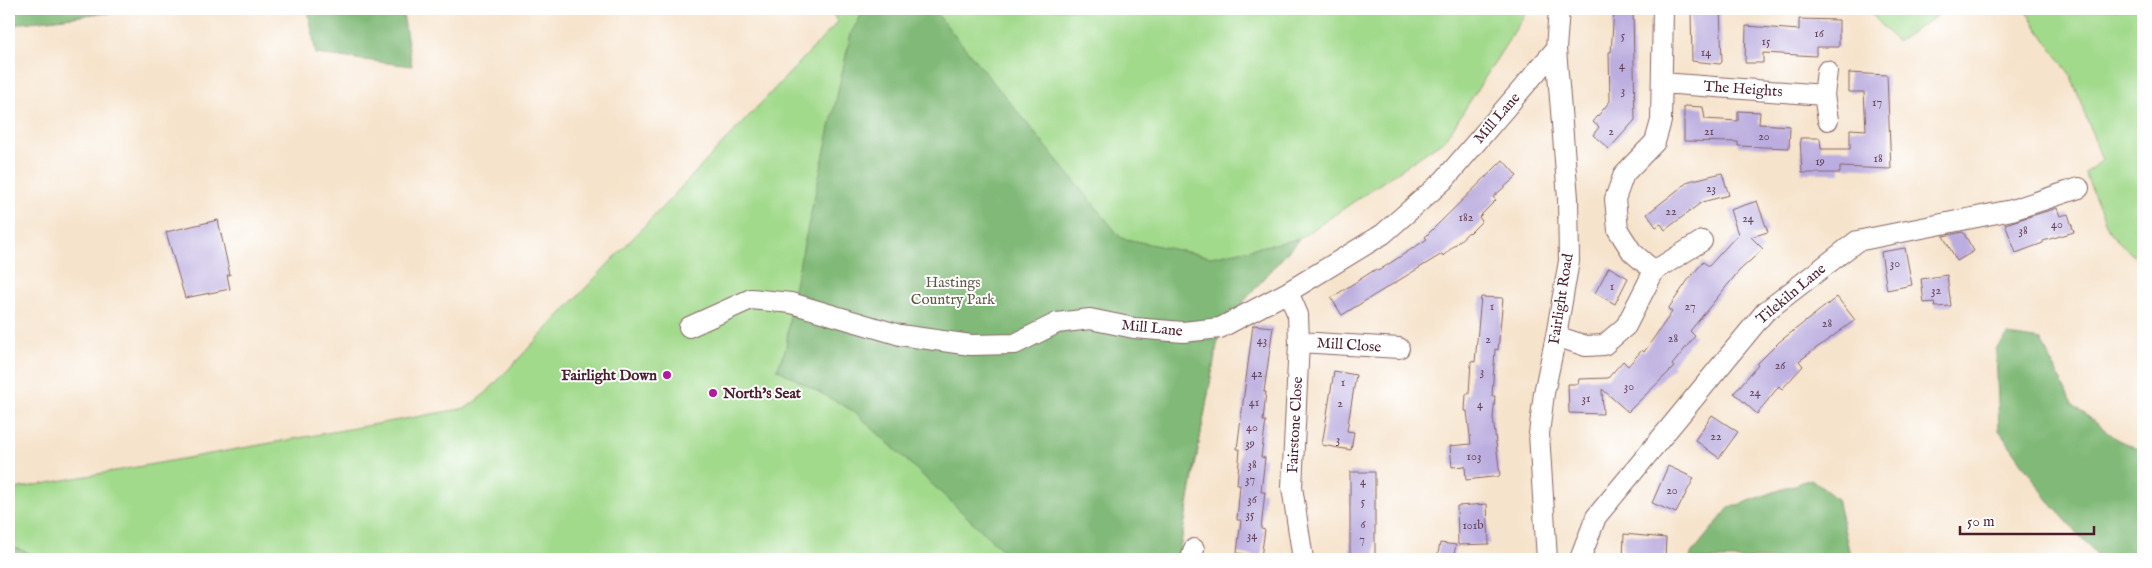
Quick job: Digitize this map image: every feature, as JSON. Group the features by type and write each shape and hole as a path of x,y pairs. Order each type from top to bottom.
{"street":[{"name":"Fairlight Road","path":"1547,559 1539,434 1544,393 1569,261 1568,198 1556,49 1559,9"},
{"path":"1654,271 1632,252 1618,230 1614,199 1624,174 1655,142 1661,121 1663,9"},
{"name":"Mill Lane","path":"689,327 751,299 791,303 900,335 970,345 1015,344 1057,323 1090,318 1134,328 1183,332 1220,328 1288,292 1383,234 1411,211 1444,180 1556,49"},
{"path":"1827,71 1824,95 1828,120"},
{"name":"The Heights","path":"1662,83 1824,95"},
{"name":"Tilekiln Lane","path":"1580,559 1596,517 1765,312 1857,241 2012,210 2079,188"},
{"path":"1556,336 1586,346 1604,345 1626,326 1654,271 1702,241"},
{"name":"Fairstone Close","path":"1288,292 1298,315 1299,342 1292,487 1303,559"},
{"name":"Mill Close","path":"1299,342 1399,348"}],"green space":[{"path":"9,9 115,9 115,12 22,23 9,27"},
{"path":"308,9 402,9 412,66 316,54"},
{"name":"Hastings Country Park","path":"829,9 1526,9 1524,16 1446,139 1299,239 1220,328 1178,559 46,559 9,546 9,490 466,408 486,393 838,22"},
{"path":"865,9 933,9 1121,238 1211,257 1299,239 1220,328 1178,559 1012,559 855,412 777,369 786,348 791,303 851,33"},
{"path":"1867,9 1947,9 1897,42"},
{"path":"2024,9 2143,9 2143,265 2110,233 2085,173 2102,160 2071,76"},
{"path":"2008,335 2041,340 2072,404 2118,440 2143,451 2143,559 2101,559 2051,504 1999,430 1996,349"},
{"path":"1811,479 1837,499 1851,559 1690,559 1691,554 1729,508"},
{"path":"9,546 46,559 9,559"}],"building":[{"path":"1614,9 1633,9 1635,120 1609,149 1593,135 1599,127 1593,122 1610,101 1609,52 1611,52"},
{"path":"1706,9 1720,9 1722,62 1720,64 1692,61 1691,11 1706,11"},
{"path":"1799,19 1839,20 1839,47 1816,47 1816,56 1763,53 1763,63 1745,63 1746,26 1799,30"},
{"path":"1849,73 1887,75 1891,169 1840,167 1840,173 1802,173 1800,138 1820,138 1821,149 1850,149 1850,129 1866,130 1864,92 1849,92"},
{"path":"1684,106 1703,107 1705,119 1738,121 1738,111 1760,112 1759,124 1790,126 1789,148 1738,146 1738,142 1684,141"},
{"path":"1503,160 1517,176 1493,197 1496,200 1479,217 1482,221 1470,233 1443,256 1442,254 1342,315 1331,298 1376,269 1378,271 1427,239 1425,237"},
{"path":"1722,173 1729,195 1702,202 1665,230 1661,224 1656,227 1647,214 1689,181"},
{"path":"1757,201 1768,232 1751,237 1763,249 1739,271 1690,331 1695,336 1672,365 1674,367 1628,412 1602,389 1603,414 1569,413 1568,384 1578,384 1579,379 1608,378 1623,361 1628,366 1642,350 1644,352 1672,312 1668,309 1688,280 1703,262 1709,266 1738,234 1730,210"},
{"path":"2057,208 2060,216 2068,214 2074,232 2043,241 2043,243 2016,253 2005,224"},
{"path":"218,220 230,275 227,275 230,289 185,298 166,232"},
{"path":"1963,232 1974,251 1957,261 1943,236"},
{"path":"1905,248 1912,285 1887,290 1881,252"},
{"path":"1609,267 1628,278 1615,304 1595,293"},
{"path":"1947,275 1951,306 1935,307 1934,302 1924,303 1921,279"},
{"path":"1481,297 1503,298 1498,350 1495,349 1492,396 1495,396 1493,418 1500,476 1466,480 1465,466 1452,467 1450,446 1471,444 1467,411 1465,411 1466,394 1469,394 1471,361 1475,362"},
{"path":"1837,297 1855,320 1799,361 1803,366 1782,389 1779,386 1757,414 1734,393 1757,364 1779,342"},
{"path":"1253,325 1273,327 1264,392 1266,392 1263,421 1266,421 1261,457 1265,458 1261,492 1265,492 1261,529 1265,530 1261,557 1237,553 1241,520 1237,520 1240,485 1237,485 1240,449 1237,449"},
{"path":"1334,371 1356,375 1347,431 1354,432 1351,450 1322,445"},
{"path":"1712,415 1738,432 1719,458 1695,440"},
{"path":"1668,466 1694,478 1676,513 1652,503"},
{"path":"1350,472 1375,472 1375,559 1350,559"},
{"path":"1487,504 1489,544 1458,545 1457,506"},
{"path":"1624,534 1666,538 1665,559 1623,559"},
{"path":"1440,543 1456,545 1453,559 1437,559"}],"place":[{"name":"Fairlight Down","path":"667,375"},
{"name":"North's Seat","path":"713,393"}]}
